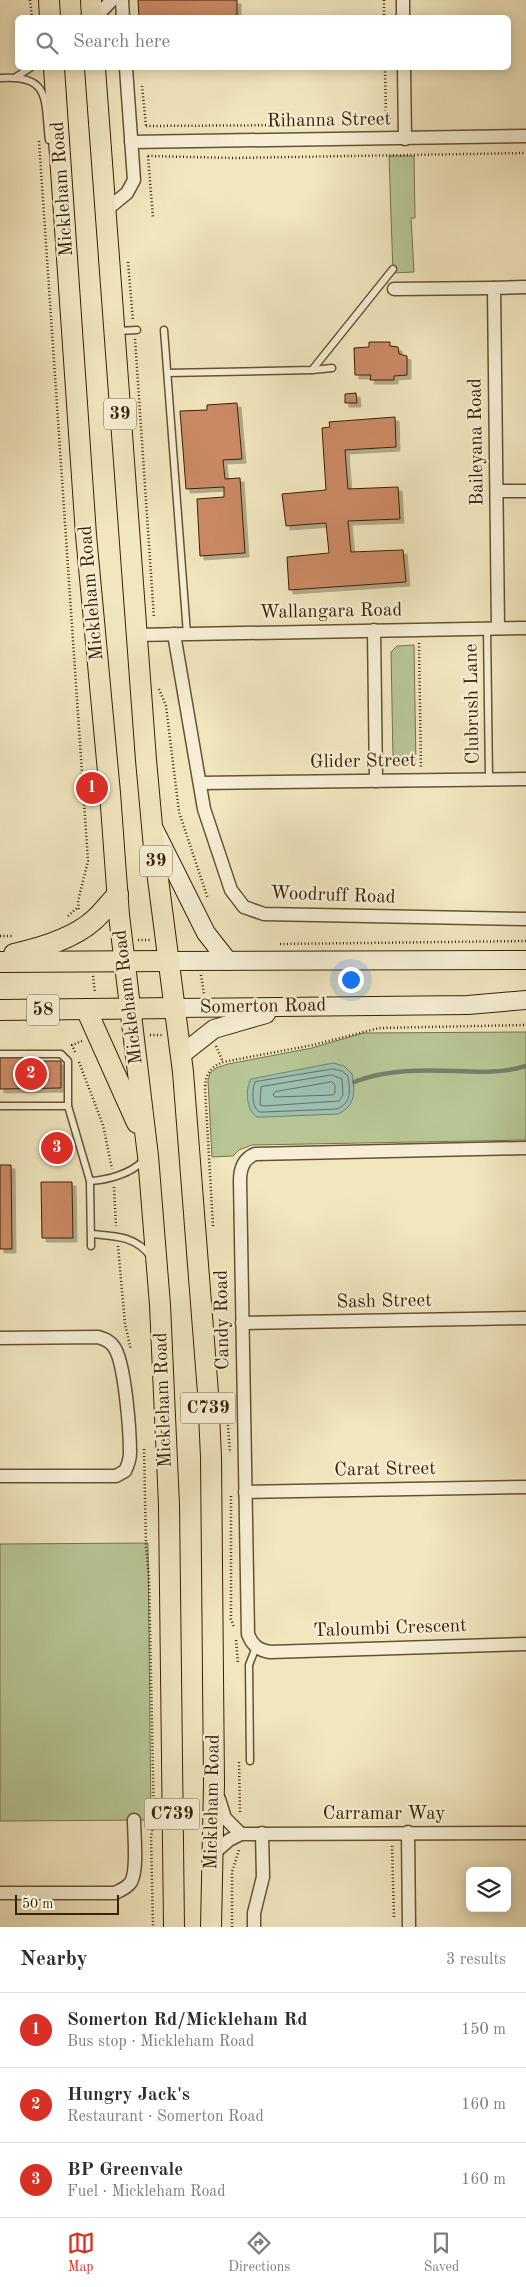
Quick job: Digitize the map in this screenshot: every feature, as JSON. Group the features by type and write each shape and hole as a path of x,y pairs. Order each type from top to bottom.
{"main road":[{"path":"49,0 50,15"},
{"path":"91,0 93,15"},
{"name":"Mickleham Road","path":"54,70 86,534 118,894 148,1156 158,1278 169,1505 174,1927"},
{"name":"Mickleham Road","path":"95,70 105,212 120,284 114,331 145,635 152,824 181,1054 211,1457 214,1784 211,1927"},
{"path":"152,824 206,933 228,961"},
{"path":"0,958 40,948 74,933 93,921 118,894"},
{"path":"0,962 526,960"},
{"name":"Somerton Road","path":"0,1010 468,1005 526,1000"},
{"path":"181,1054 214,1029 298,1007"},
{"path":"92,1009 133,1111 148,1156"}],"street":[{"path":"96,15 112,0"},
{"path":"122,0 123,15"},
{"path":"403,0 403,15"},
{"path":"105,212 127,193 132,185 134,174 126,70"},
{"path":"404,70 405,139"},
{"name":"Rihanna Street","path":"132,142 526,136"},
{"path":"394,288 526,287"},
{"name":"Baileyana Road","path":"492,628 496,491 494,288"},
{"path":"496,491 526,491"},
{"name":"Wallangara Road","path":"145,635 526,628"},
{"path":"374,630 376,781"},
{"name":"Woodruff Road","path":"174,634 204,809 231,890 244,907 264,914 526,919"},
{"name":"Glider Street","path":"201,783 526,779"},
{"name":"Candy Road","path":"256,1647 248,1634 240,1174 243,1164 250,1156 262,1153 526,1148"},
{"name":"Sash Street","path":"242,1323 526,1318"},
{"path":"0,1338 98,1337 109,1340 119,1357 125,1394 130,1453 125,1471 116,1476 0,1476"},
{"name":"Carat Street","path":"245,1492 526,1487"},
{"name":"Taloumbi Crescent","path":"256,1647 270,1652 526,1644"},
{"path":"214,1784 222,1813 242,1834"},
{"path":"0,1893 115,1893 125,1889 131,1882 134,1872 134,1820"},
{"path":"408,1832 409,1927"},
{"name":"Carramar Way","path":"213,1854 229,1840 242,1834 408,1832 526,1834"},
{"path":"254,1927 254,1913 263,1877 262,1833"}],"lane":[{"path":"13,77 26,70"},
{"path":"0,78 13,77 36,83 43,92 50,150"},
{"path":"52,158 64,204"},
{"path":"312,370 393,269"},
{"path":"114,331 136,330"},
{"path":"164,330 187,634"},
{"path":"168,373 332,368"},
{"name":"Clubrush Lane","path":"489,779 492,628"},
{"path":"0,1054 61,1054 68,1062 68,1106 90,1181 92,1246"},
{"path":"0,1106 68,1106"},
{"path":"90,1181 113,1177 132,1169 148,1156"},
{"path":"92,1234 125,1237 144,1247 152,1259 158,1278"},
{"path":"250,1761 249,1665 256,1647"}],"path":[{"path":"30,0 32,15"},
{"path":"384,0 384,15"},
{"path":"385,70 386,118"},
{"path":"369,124 378,124 386,118 405,118"},
{"path":"146,126 310,125"},
{"path":"38,141 48,289 69,287"},
{"path":"148,156 234,158 526,153"},
{"path":"126,254 120,284 136,330 145,635"},
{"path":"419,629 421,780"},
{"path":"156,684 166,706 179,812 208,900"},
{"path":"65,919 78,907"},
{"path":"0,936 16,936"},
{"path":"274,944 526,941"},
{"path":"199,961 205,1008"},
{"path":"91,962 92,1009"},
{"path":"214,1230 205,1088 206,1075 212,1067 223,1062 313,1045 379,1028 526,1025"},
{"path":"227,1409 231,1461"},
{"path":"231,1492 231,1619 235,1631 238,1672"},
{"path":"232,1927 232,1872 240,1848 242,1834 239,1758"}],"green space":[{"path":"389,156 414,156 415,218 411,218 414,272 393,273"},
{"path":"414,645 416,764 399,764 393,758 391,652 397,646"},
{"path":"526,1032 526,1140 252,1145 239,1150 233,1156 212,1157 208,1081 210,1073 216,1068 312,1048 363,1033"},
{"path":"148,1543 151,1820 0,1821 0,1544"}],"water":[{"path":"333,1063 344,1066 352,1074 353,1097 344,1111 338,1114 257,1117 253,1114 247,1094 251,1079"}],"building":[{"path":"138,0 237,0 237,15 139,15"},
{"path":"369,342 390,342 390,346 398,347 399,354 407,356 407,375 394,376 394,380 370,380 371,375 355,375 354,348 369,347"},
{"path":"356,393 357,403 345,403 345,394"},
{"path":"237,403 242,459 223,460 225,479 240,478 245,553 200,556 197,499 224,497 224,487 186,489 180,411 207,410 207,405"},
{"path":"395,417 396,447 345,450 348,489 398,487 400,519 348,521 351,552 403,550 406,582 289,590 287,557 329,553 326,523 286,526 282,494 326,490 322,428 330,427 329,422"},
{"path":"0,1057 33,1057 33,1061 61,1061 61,1088 0,1089"},
{"path":"0,1165 11,1165 12,1249 0,1249"},
{"path":"41,1182 72,1182 73,1238 42,1238"}],"waterway":[{"path":"354,1082 379,1075 405,1071 492,1072 526,1066"}],"place":[{"name":"Somerton Rd/Mickleham Rd","path":"92,788"},
{"name":"Hungry Jack's","path":"31,1074"},
{"name":"BP Greenvale","path":"57,1148"}]}
